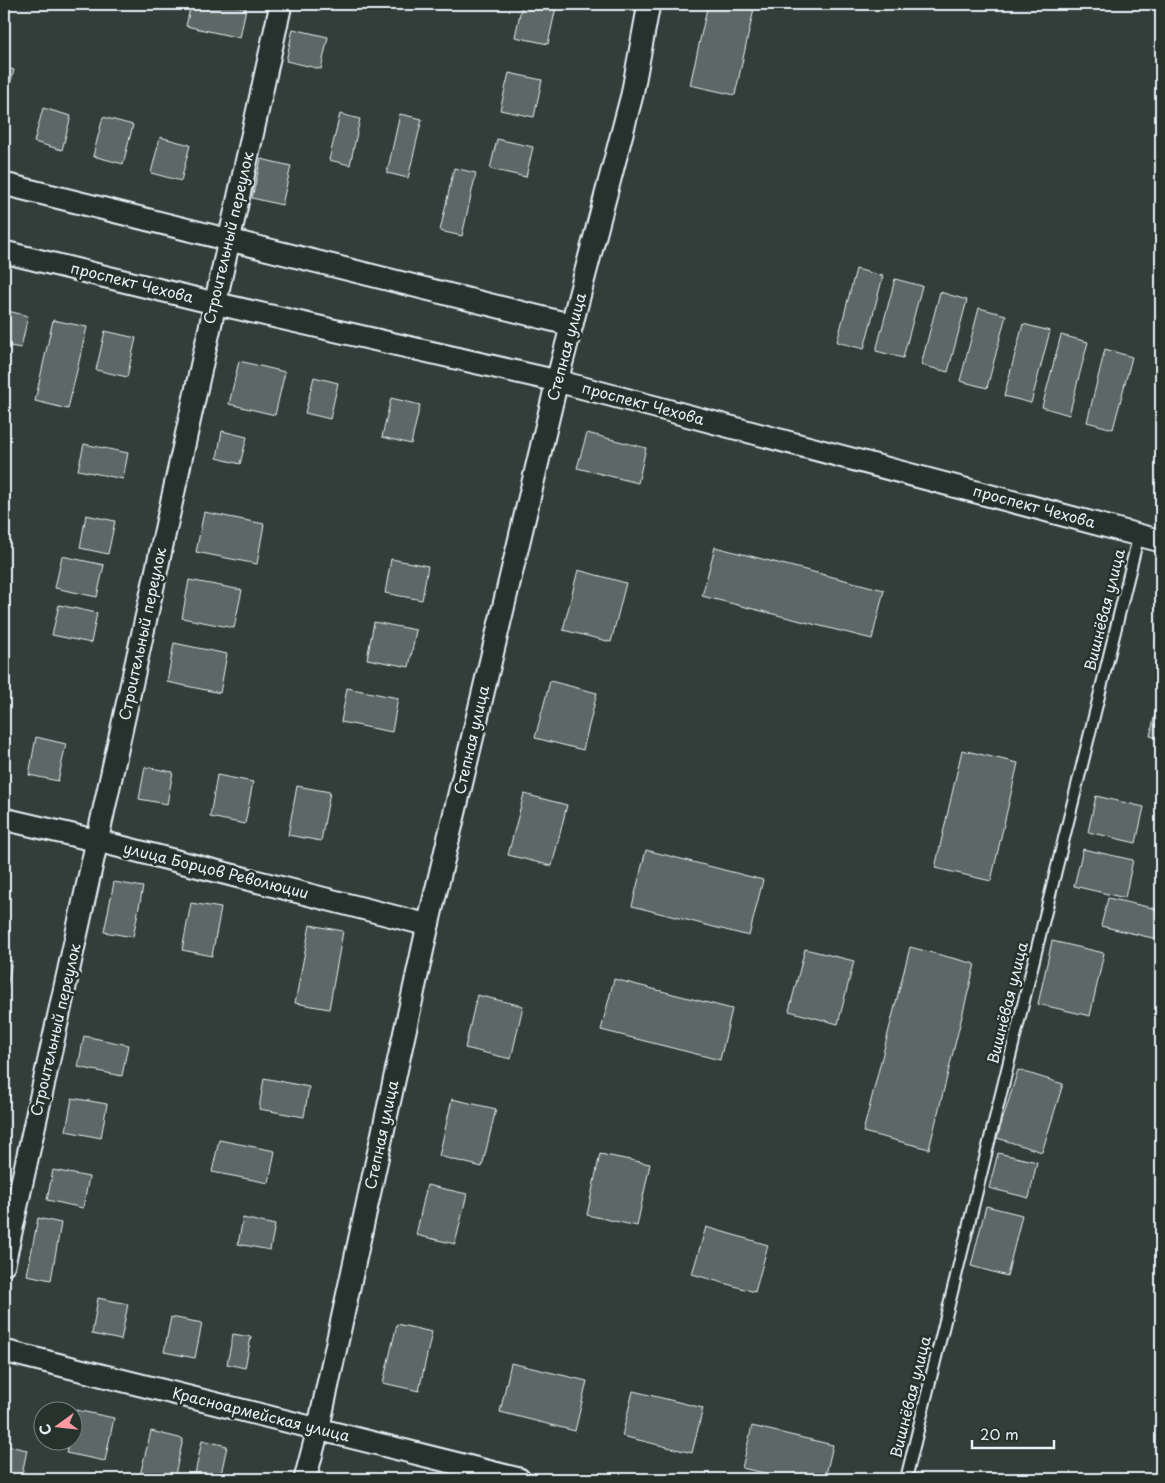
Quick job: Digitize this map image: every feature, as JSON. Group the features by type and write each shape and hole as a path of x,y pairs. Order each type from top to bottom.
{"street":[{"name":"Строительный переулок","path":"4,1264 214,303 282,4"},
{"name":"Степная улица","path":"305,1479 318,1430 428,925 557,381 632,95 649,4"},
{"path":"4,184 572,325"},
{"name":"проспект Чехова","path":"4,252 214,303 557,381 1161,541"},
{"name":"улица Борцов Революции","path":"4,819 98,840 428,925"},
{"name":"Красноармейская улица","path":"4,1351 519,1479"}],"lane":[{"name":"Вишнёвая улица","path":"906,1479 1138,534"}],"building":[{"path":"191,4 228,4 246,8 240,38 186,26"},
{"path":"522,4 541,4 556,7 548,44 515,37"},
{"path":"708,4 755,4 735,95 690,85"},
{"path":"293,29 328,37 321,69 286,61"},
{"path":"4,67 14,70 6,99 4,99"},
{"path":"509,73 542,80 534,117 500,110"},
{"path":"43,108 71,116 62,150 34,142"},
{"path":"340,114 360,119 350,165 329,160"},
{"path":"400,114 422,119 408,178 387,173"},
{"path":"103,117 133,125 123,164 93,156"},
{"path":"160,137 190,145 181,181 151,173"},
{"path":"497,139 533,147 526,177 490,169"},
{"path":"261,159 291,166 282,205 252,198"},
{"path":"454,168 476,173 462,236 440,231"},
{"path":"856,269 883,276 864,349 837,342"},
{"path":"895,279 922,286 903,358 876,351"},
{"path":"940,292 967,300 948,372 921,365"},
{"path":"979,308 1006,315 987,388 960,381"},
{"path":"4,310 28,316 21,348 4,345"},
{"path":"53,320 87,327 68,409 35,401"},
{"path":"1023,324 1050,331 1031,403 1004,396"},
{"path":"105,331 136,338 127,377 96,370"},
{"path":"1061,335 1088,342 1069,415 1042,407"},
{"path":"1105,349 1132,357 1113,429 1087,422"},
{"path":"239,361 285,372 275,415 229,404"},
{"path":"314,377 338,383 330,419 305,413"},
{"path":"391,398 420,405 411,444 382,437"},
{"path":"222,431 247,437 240,464 217,458"},
{"path":"587,433 646,448 638,483 577,468"},
{"path":"84,444 128,453 123,479 78,470"},
{"path":"204,512 264,524 257,564 196,552"},
{"path":"86,515 115,521 108,554 80,548"},
{"path":"715,547 884,590 872,639 702,596"},
{"path":"62,556 104,565 97,597 55,588"},
{"path":"391,559 428,566 422,600 385,593"},
{"path":"578,570 626,583 611,642 563,630"},
{"path":"189,580 242,590 234,628 182,618"},
{"path":"59,605 97,613 91,643 52,635"},
{"path":"374,622 416,630 409,667 367,659"},
{"path":"174,643 227,654 220,693 167,682"},
{"path":"550,681 597,693 583,750 535,738"},
{"path":"347,688 398,698 392,732 341,722"},
{"path":"1161,688 1161,739 1150,736"},
{"path":"36,737 66,744 58,781 29,775"},
{"path":"962,750 1018,763 991,881 935,868"},
{"path":"145,767 173,772 167,804 139,799"},
{"path":"217,775 253,782 245,824 210,817"},
{"path":"297,786 330,792 321,841 288,835"},
{"path":"524,794 567,805 552,866 508,855"},
{"path":"1096,796 1144,807 1136,843 1088,832"},
{"path":"1083,849 1133,860 1125,898 1074,886"},
{"path":"646,850 763,880 749,936 632,906"},
{"path":"114,882 143,887 133,937 104,932"},
{"path":"1108,898 1161,910 1161,940 1101,926"},
{"path":"191,903 221,908 212,956 182,950"},
{"path":"310,925 343,931 329,1009 295,1003"},
{"path":"1052,941 1104,953 1090,1016 1038,1004"},
{"path":"910,947 975,964 929,1149 863,1132"},
{"path":"805,949 854,961 838,1024 789,1011"},
{"path":"4,959 12,961 5,997 4,997"},
{"path":"614,979 732,1009 720,1060 601,1030"},
{"path":"477,995 523,1006 511,1059 465,1048"},
{"path":"84,1036 128,1045 122,1076 78,1067"},
{"path":"1018,1070 1063,1084 1042,1152 997,1138"},
{"path":"264,1078 309,1087 304,1117 259,1109"},
{"path":"72,1098 107,1104 101,1138 66,1131"},
{"path":"452,1099 496,1109 482,1167 439,1156"},
{"path":"219,1140 275,1151 269,1183 212,1172"},
{"path":"998,1153 1037,1162 1029,1198 989,1188"},
{"path":"600,1154 650,1164 637,1226 587,1215"},
{"path":"53,1170 89,1177 83,1208 47,1200"},
{"path":"427,1185 467,1194 455,1244 416,1235"},
{"path":"986,1206 1022,1215 1007,1276 971,1266"},
{"path":"38,1218 61,1223 51,1280 27,1275"},
{"path":"243,1218 275,1225 270,1250 238,1244"},
{"path":"706,1227 768,1245 755,1292 692,1274"},
{"path":"98,1298 128,1304 121,1340 92,1334"},
{"path":"171,1317 202,1323 195,1358 164,1352"},
{"path":"397,1324 432,1332 419,1391 383,1383"},
{"path":"233,1334 251,1337 245,1368 227,1364"},
{"path":"511,1363 587,1381 575,1431 500,1412"},
{"path":"633,1391 703,1408 692,1453 622,1436"},
{"path":"82,1411 114,1418 105,1461 66,1453 67,1450 82,1450"},
{"path":"752,1426 833,1445 825,1479 791,1479 742,1468"},
{"path":"151,1431 183,1439 174,1479 139,1479"},
{"path":"202,1440 227,1446 220,1479 194,1479"},
{"path":"4,1445 27,1450 21,1479 4,1479"}]}
